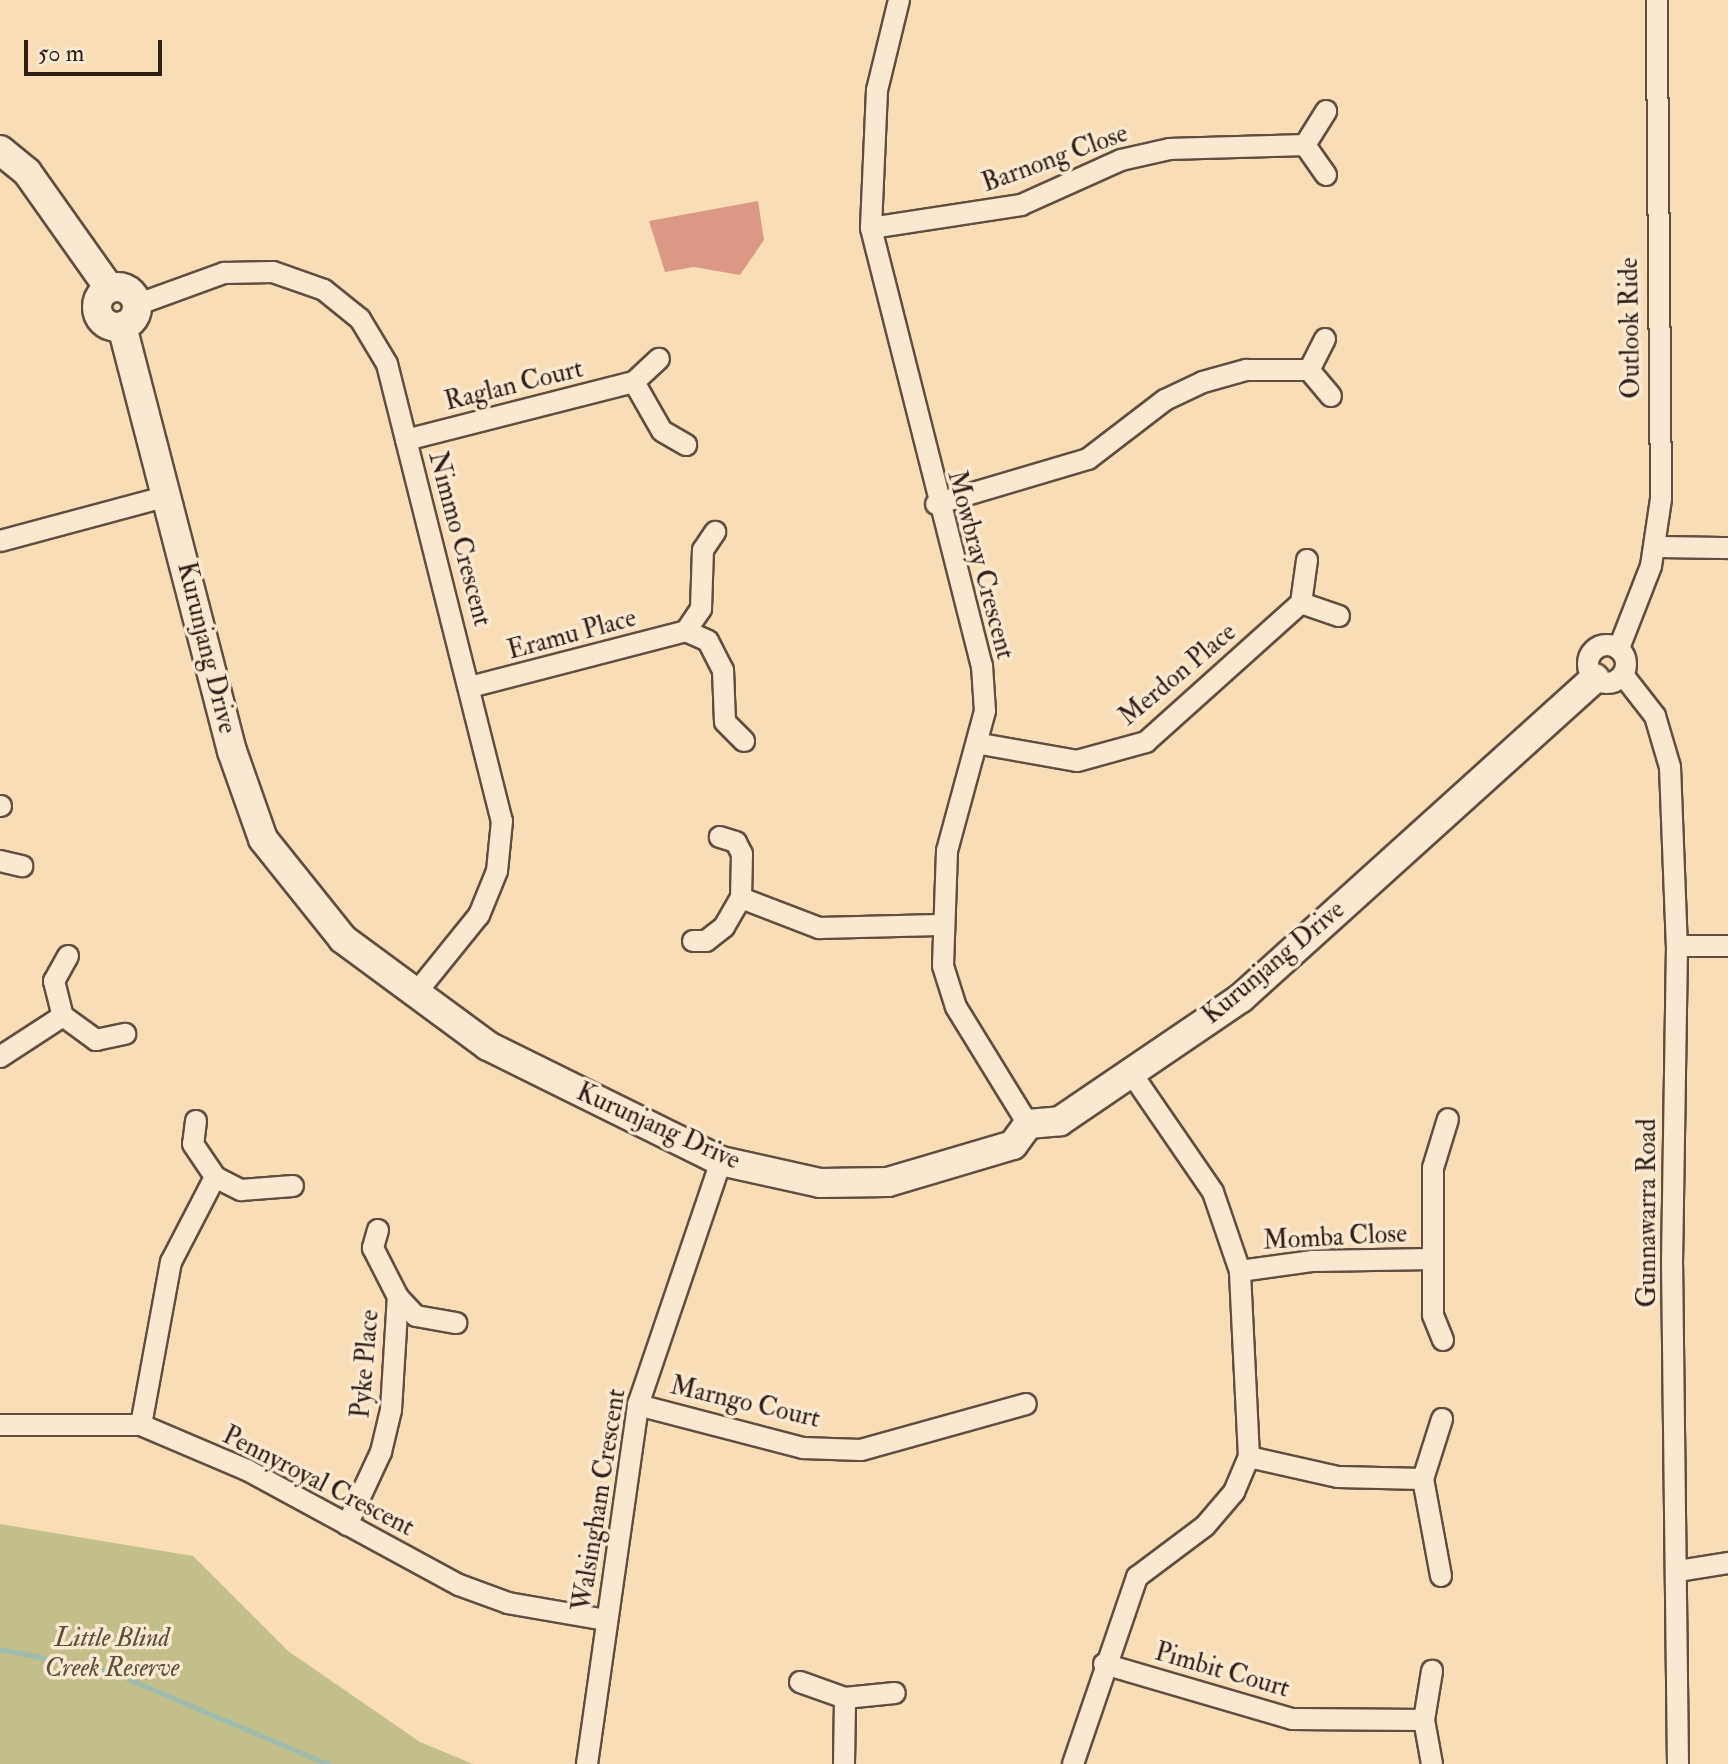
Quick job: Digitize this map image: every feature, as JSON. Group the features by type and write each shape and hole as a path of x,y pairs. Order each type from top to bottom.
{"street":[{"name":"Mowbray Crescent","path":"899,0 875,104 871,228 936,504 982,666 981,744 947,851 939,925 956,1007 1028,1124"},
{"name":"Outlook Ride","path":"1619,648 1654,547 1661,499 1657,0"},
{"path":"1326,111 1305,145 1326,175"},
{"name":"Barnong Close","path":"871,228 1021,205 1121,160 1170,149 1305,145"},
{"path":"0,150 27,172 109,288 129,291 129,316"},
{"name":"Nimmo Crescent","path":"129,316 224,273 273,272 324,290 360,319 387,364 502,821 497,871 479,915 416,993"},
{"name":"Kurunjang Drive","path":"129,316 168,496 232,751 263,839 343,939 488,1046 721,1161 820,1183 888,1182 1013,1145 1028,1124 1060,1121 1241,998 1609,676"},
{"path":"1309,370 1325,339"},
{"name":"Raglan Court","path":"406,440 634,382 659,359"},
{"path":"936,504 1088,459 1165,400 1203,382 1246,370 1309,370 1331,396"},
{"path":"634,382 662,431 686,445"},
{"path":"0,541 168,496"},
{"path":"715,532 703,550 701,609 686,631 708,641 723,670 725,722 744,741"},
{"path":"1654,547 1728,548"},
{"path":"1307,560 1301,603 1339,616"},
{"name":"Merdon Place","path":"981,744 1077,761 1146,742 1301,603"},
{"name":"Eramu Place","path":"470,687 686,631"},
{"path":"1600,646 1619,648 1609,676 1591,654 1600,646"},
{"name":"Gunnawarra Road","path":"1609,676 1655,716 1670,767 1677,946 1672,1259 1678,1764"},
{"path":"693,941 706,941 724,927 741,898 742,854 736,842 720,837"},
{"path":"0,861 22,866"},
{"path":"741,898 819,928 939,925"},
{"path":"1677,946 1728,946"},
{"path":"68,956 54,981 63,1016 96,1040 125,1034"},
{"path":"0,1057 63,1016"},
{"path":"1073,1764 1104,1664 1137,1577 1205,1526 1234,1492 1249,1457 1240,1271 1213,1192 1132,1074"},
{"name":"Momba Close","path":"1443,1340 1433,1315 1433,1168 1448,1119"},
{"path":"196,1121 193,1144 215,1177 241,1190 293,1186"},
{"name":"Walsingham Crescent","path":"587,1764 638,1405 721,1161"},
{"path":"141,1425 171,1262 215,1177"},
{"name":"Pyke Place","path":"378,1230 373,1248 398,1297 416,1316 456,1323"},
{"name":"Momba Close","path":"1240,1271 1433,1259"},
{"name":"Pyke Place","path":"347,1525 381,1452 391,1410 398,1297"},
{"name":"Marngo Court","path":"638,1405 803,1448 861,1450 1026,1404"},
{"path":"1441,1576 1423,1479 1442,1419"},
{"name":"Pennyroyal Crescent","path":"0,1425 141,1425 508,1603 606,1620"},
{"path":"1249,1457 1338,1477 1423,1479"},
{"path":"1678,1571 1728,1563"},
{"name":"Pimbit Court","path":"1104,1664 1292,1719 1424,1720"},
{"path":"1432,1671 1424,1720 1432,1764"},
{"path":"800,1682 845,1698 895,1693"},
{"path":"844,1764 845,1698"}],"green space":[{"name":"Little Blind Creek Reserve","path":"0,1524 193,1556 288,1651 420,1742 473,1764 0,1764"}],"building":[{"path":"758,201 764,240 740,275 694,267 665,272 649,221"}],"waterway":[{"path":"0,1649 112,1672 328,1764"}]}
